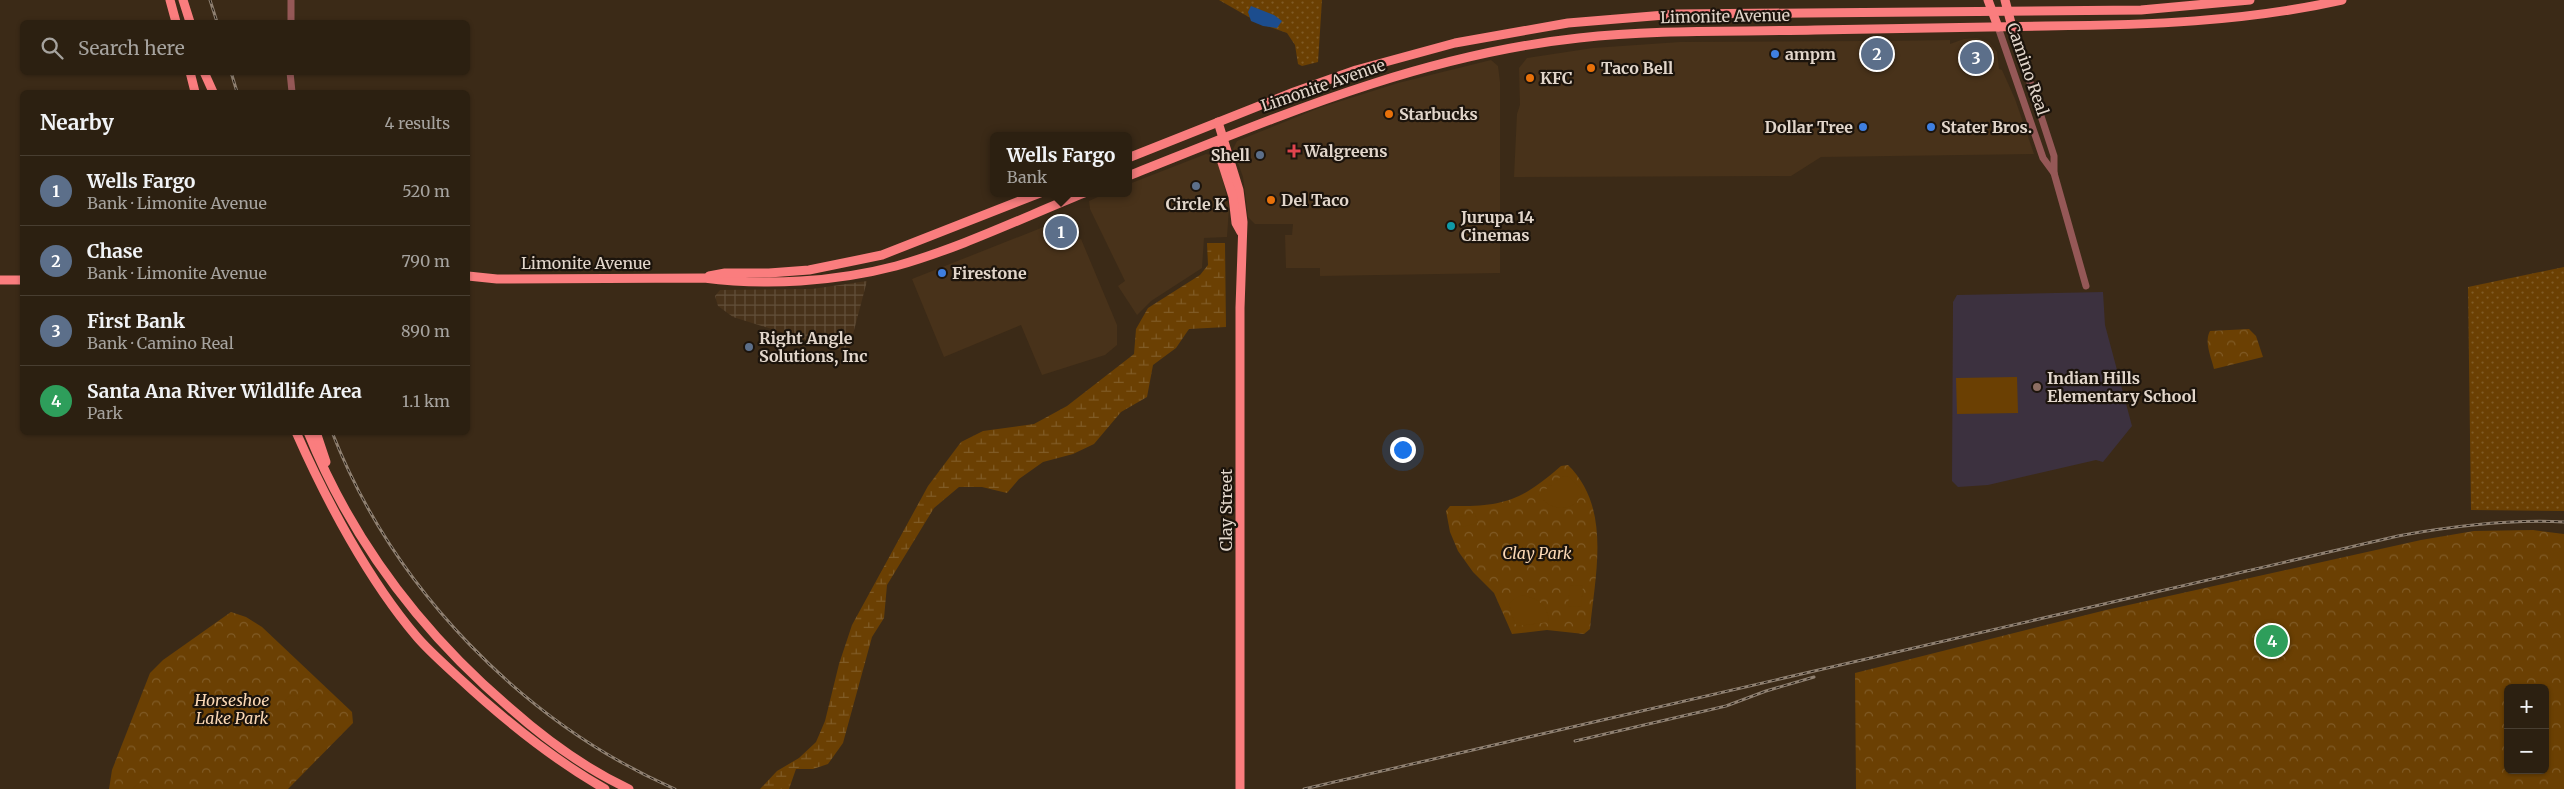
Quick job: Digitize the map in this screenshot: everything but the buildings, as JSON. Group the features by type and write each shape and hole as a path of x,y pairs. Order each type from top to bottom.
{"main road":[{"path":"170,0 175,20"},
{"path":"183,0 189,20"},
{"name":"Camino Real","path":"1988,0 1998,27"},
{"name":"Camino Real","path":"2005,0 2012,27"},
{"name":"Limonite Avenue","path":"1132,157 1326,79 1400,57 1500,33 1568,23 1670,15 2141,10 2250,0"},
{"name":"Limonite Avenue","path":"1132,174 1317,100 1388,77 1492,52 1575,38 1674,31 2012,27 2202,22 2287,11 2342,0"},
{"path":"191,75 194,90"},
{"path":"204,75 207,90"},
{"path":"205,75 212,90"},
{"name":"Clay Street","path":"1218,122 1239,190 1243,222 1241,232 1240,789"},
{"path":"1132,160 1142,153"},
{"name":"Limonite Avenue","path":"704,278 725,273 769,273 809,270 882,255 1030,197"},
{"name":"Limonite Avenue","path":"470,276 497,279 704,278 734,282 812,280 894,266 934,253 1070,197"},
{"path":"0,280 20,280"},
{"path":"297,435 312,470 341,523 371,573 417,636 506,721 576,771 605,789"},
{"path":"309,435 330,479 382,567 433,636 470,674 528,724 590,767 628,789"},
{"path":"317,435 329,469 330,479"},
{"path":"417,636 433,636"}],"street":[{"path":"291,0 291,20"},
{"name":"Camino Real","path":"1998,27 2043,158 2054,173"},
{"name":"Camino Real","path":"2012,27 2054,156 2054,173 2086,286"},
{"path":"290,75 292,90"}],"shaded area":[{"path":"1977,38 1989,42 1997,52 1999,69 2002,70 2015,99 2034,154 1821,157 1791,176 1514,177 1517,114 1520,105 1519,68 1527,58 1593,48 1680,42 1864,41 1886,47 1887,41 1950,40 1950,44 1964,39"},
{"path":"1491,60 1498,66 1500,82 1500,273 1320,276 1320,268 1286,268 1285,235 1292,235 1293,224 1255,224 1248,217 1243,177 1233,149 1237,141 1319,108 1398,83"},
{"path":"1206,154 1216,156 1229,208 1227,237 1204,238 1202,268 1151,301 1137,315 1118,286 1125,281 1090,209 1089,201 1098,197 1132,197 1132,183"},
{"path":"1067,215 1077,240 1081,239 1117,325 1117,345 1105,355 1042,375 1021,325 944,357 912,279 1041,228"},
{"path":"867,281 848,353 733,317 718,306 715,296 720,290 812,289"},
{"name":"Indian Hills Elementary School","path":"2103,292 2105,325 2132,426 2103,462 2096,460 1988,485 1958,487 1952,481 1953,302 1957,295"}],"green space":[{"path":"1219,0 1322,0 1318,62 1302,66 1298,64 1295,45 1287,33 1261,24"},
{"path":"1207,243 1225,243 1226,327 1189,329 1176,348 1153,365 1147,397 1121,412 1094,444 1073,454 1043,462 1019,479 1007,493 982,487 959,487 934,508 887,585 884,618 872,637 843,743 828,764 813,769 796,769 789,789 760,789 777,771 799,758 816,742 825,721 839,664 852,625 928,486 961,442 983,431 1034,424 1067,406 1134,354 1136,329 1148,308 1200,275 1208,265"},
{"path":"2564,267 2564,511 2471,510 2468,287"},
{"path":"2249,329 2256,336 2263,357 2214,369 2208,344 2210,331"},
{"path":"2017,377 2018,413 1957,414 1956,378"},
{"name":"Clay Park","path":"1568,465 1582,482 1591,501 1596,522 1597,565 1590,629 1584,634 1547,630 1512,634 1494,593 1473,572 1458,551 1450,532 1446,511 1450,506 1484,505 1510,500 1534,487 1561,466"},
{"path":"1562,476 1569,477 1582,490 1575,503 1564,508 1550,505 1539,495"},
{"path":"1475,513 1478,523 1462,527 1459,517"},
{"path":"2533,530 2564,534 2564,789 1856,789 1855,673 2106,610 2421,540 2474,531"},
{"path":"1570,585 1583,586 1581,607 1568,606"},
{"path":"1522,595 1533,598 1541,603 1547,611 1549,622 1519,626 1515,624 1509,604"},
{"name":"Horseshoe Lake Park","path":"231,612 246,617 262,627 352,712 353,723 288,789 109,789 112,770 150,673 163,660"},
{"path":"290,695 296,695 301,700 299,709 290,711 285,706 285,700"},
{"path":"145,782 154,789 133,789 137,784"}],"water":[{"path":"1251,6 1274,15 1282,21 1277,28 1263,26 1251,21 1248,12"}],"railway":[{"path":"210,0 216,20"},
{"path":"232,75 236,90"},
{"path":"333,435 358,489 390,544 427,596 469,644 515,688 565,727 619,761 675,789"},
{"path":"1304,789 2398,536 2481,524 2543,521 2564,522"},
{"path":"1575,741 1726,706 1766,691 1814,677"}],"place":[{"name":"ampm","path":"1775,54"},
{"name":"Chase","path":"1877,54"},
{"name":"First Bank","path":"1976,58"},
{"name":"Taco Bell","path":"1591,68"},
{"name":"KFC","path":"1530,78"},
{"name":"Starbucks","path":"1389,114"},
{"name":"Dollar Tree","path":"1863,127"},
{"name":"Stater Bros.","path":"1931,127"},
{"name":"Walgreens","path":"1294,151"},
{"name":"Shell","path":"1260,155"},
{"name":"Circle K","path":"1196,186"},
{"name":"Del Taco","path":"1271,200"},
{"name":"Jurupa 14 Cinemas","path":"1451,226"},
{"name":"Wells Fargo","path":"1061,232"},
{"name":"Firestone","path":"942,273"},
{"name":"Right Angle Solutions, Inc","path":"749,347"},
{"name":"Indian Hills Elementary School","path":"2037,387"},
{"name":"Santa Ana River Wildlife Area","path":"2272,641"}]}
